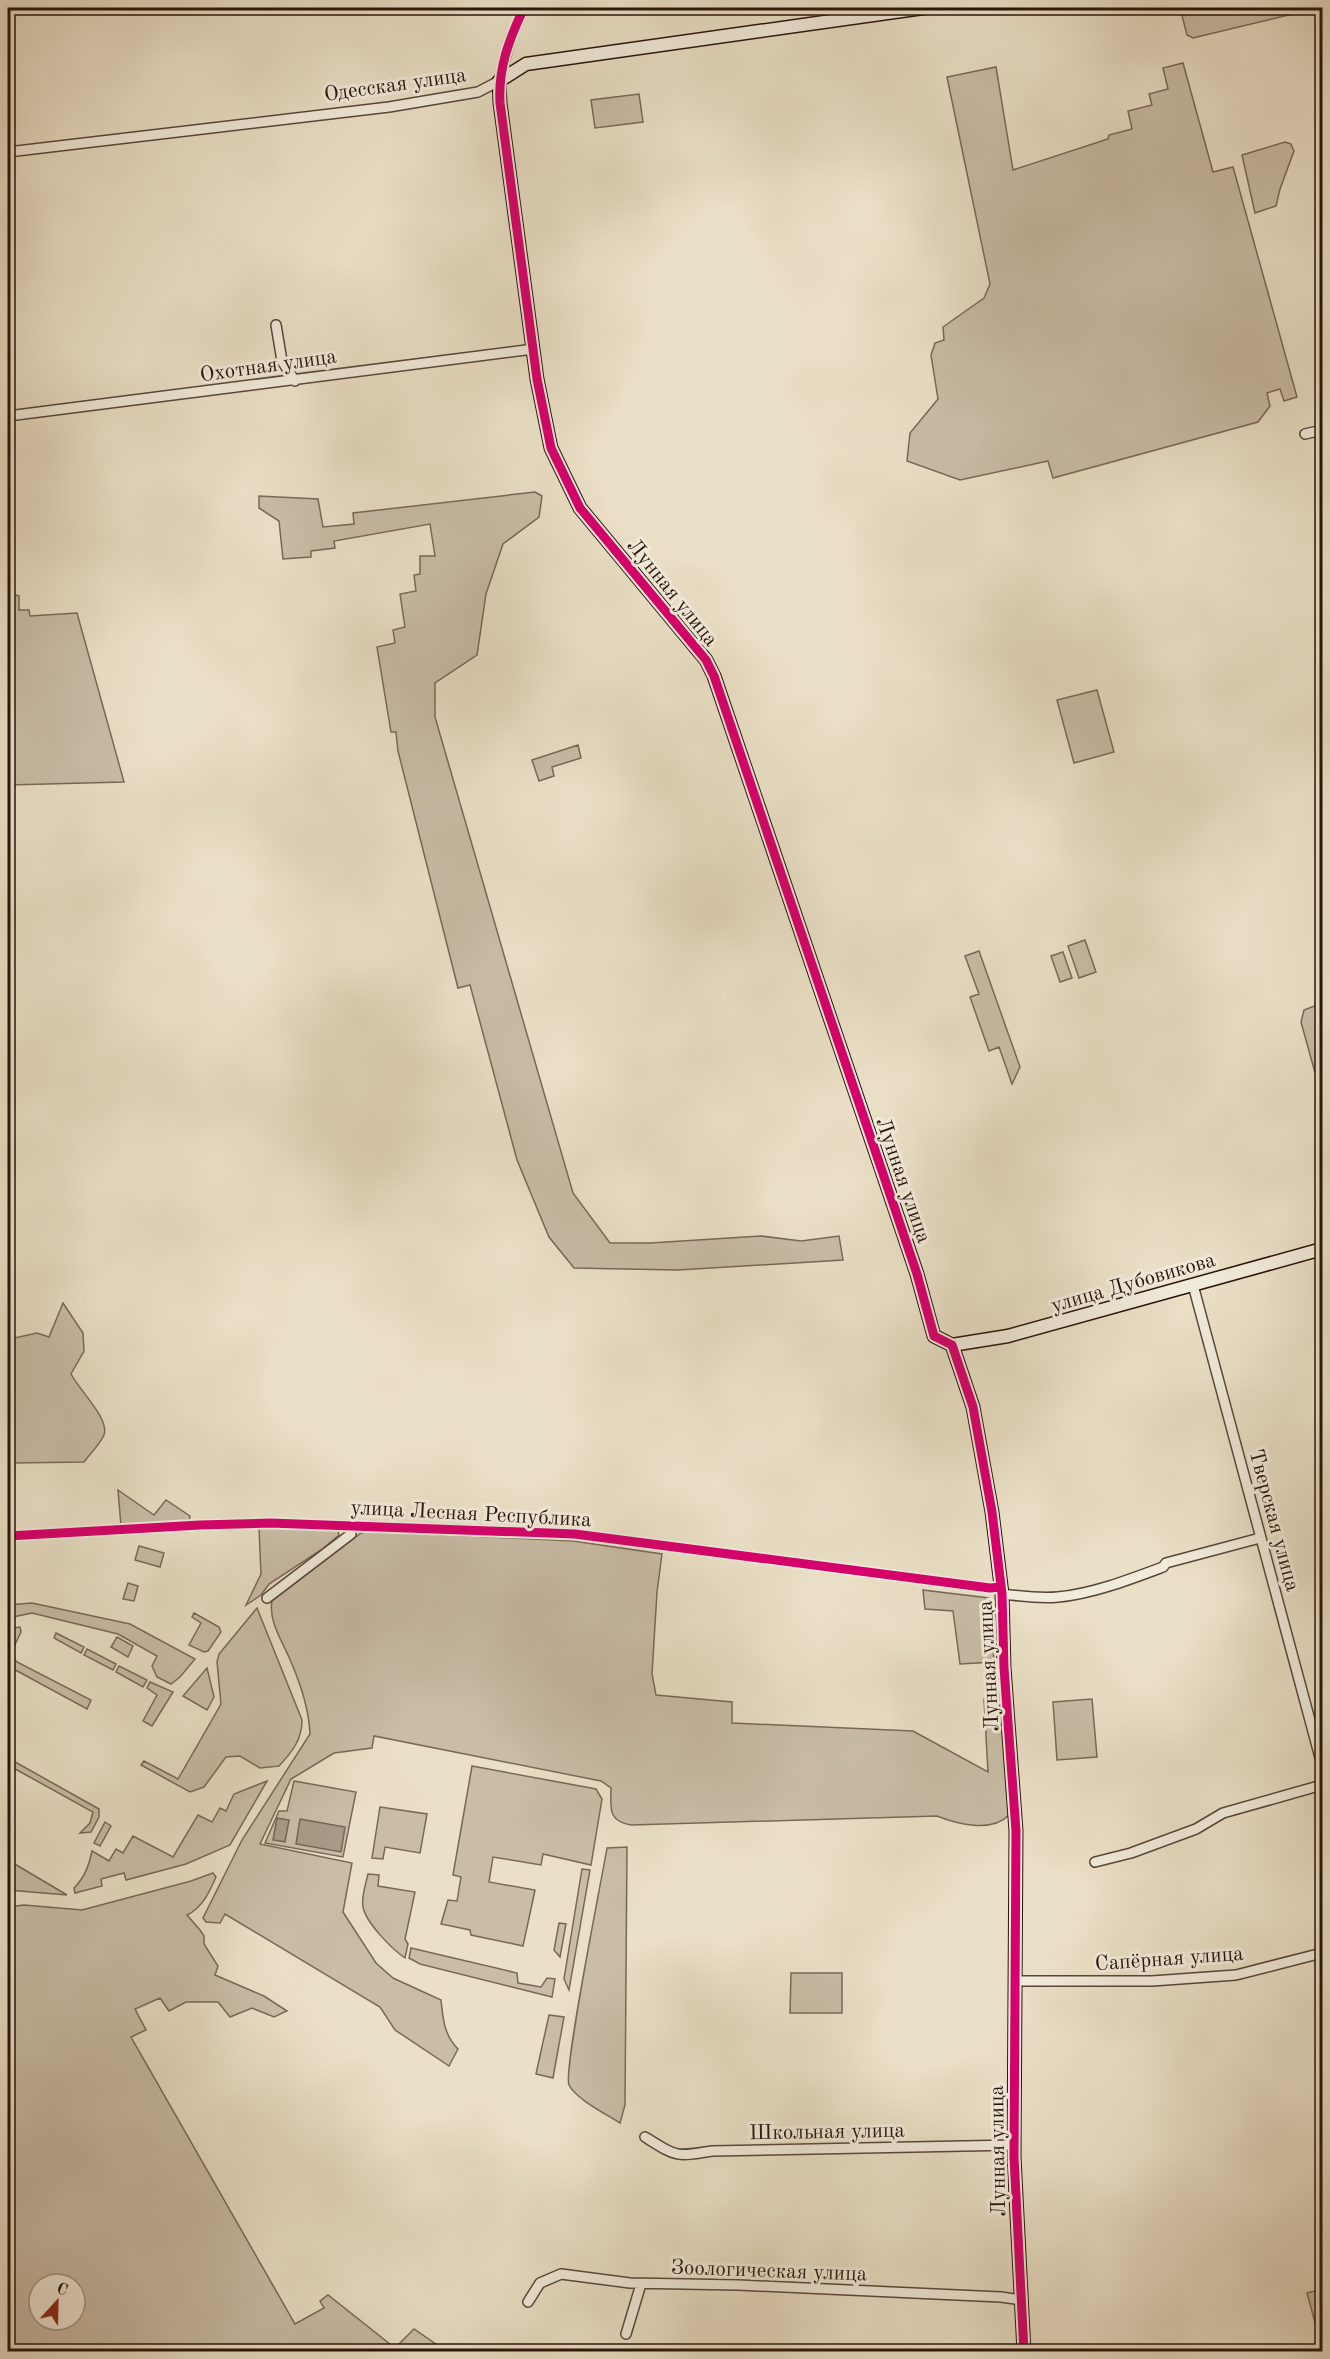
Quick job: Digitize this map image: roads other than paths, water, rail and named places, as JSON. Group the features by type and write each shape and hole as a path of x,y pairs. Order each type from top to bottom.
{"street":[{"path":"499,81 511,37 524,8"},
{"name":"Одесская улица","path":"8,152 389,107 478,92 526,64 923,8"},
{"name":"Лунная улица","path":"499,81 501,111 539,391 551,448 580,508 699,651 714,676 917,1274 934,1336 952,1345 973,1407 992,1512 1001,1591 1004,1668 1016,1831 1015,2145 1024,2352"},
{"path":"276,325 282,361 294,381"},
{"name":"Охотная улица","path":"8,416 534,349"},
{"path":"1305,434 1323,430"},
{"name":"улица Дубовикова","path":"952,1345 1008,1336 1323,1249"},
{"name":"Тверская улица","path":"1193,1285 1323,1765"},
{"name":"улица Лесная Республика","path":"8,1536 270,1523 575,1534 990,1588 1026,1598 1060,1598 1130,1579 1162,1567 1166,1563 1260,1538"},
{"path":"267,1598 351,1534 352,1525"},
{"path":"1095,1862 1131,1853 1196,1829 1223,1813 1323,1785"},
{"name":"Сапёрная улица","path":"1015,1981 1152,1981 1236,1975 1323,1953"},
{"name":"Школьная улица","path":"645,2137 673,2154 684,2155 712,2151 1015,2145"},
{"name":"Зоологическая улица","path":"528,2302 540,2283 561,2274 641,2284 738,2285 1000,2296 1021,2300"},
{"path":"626,2334 641,2284"}]}
